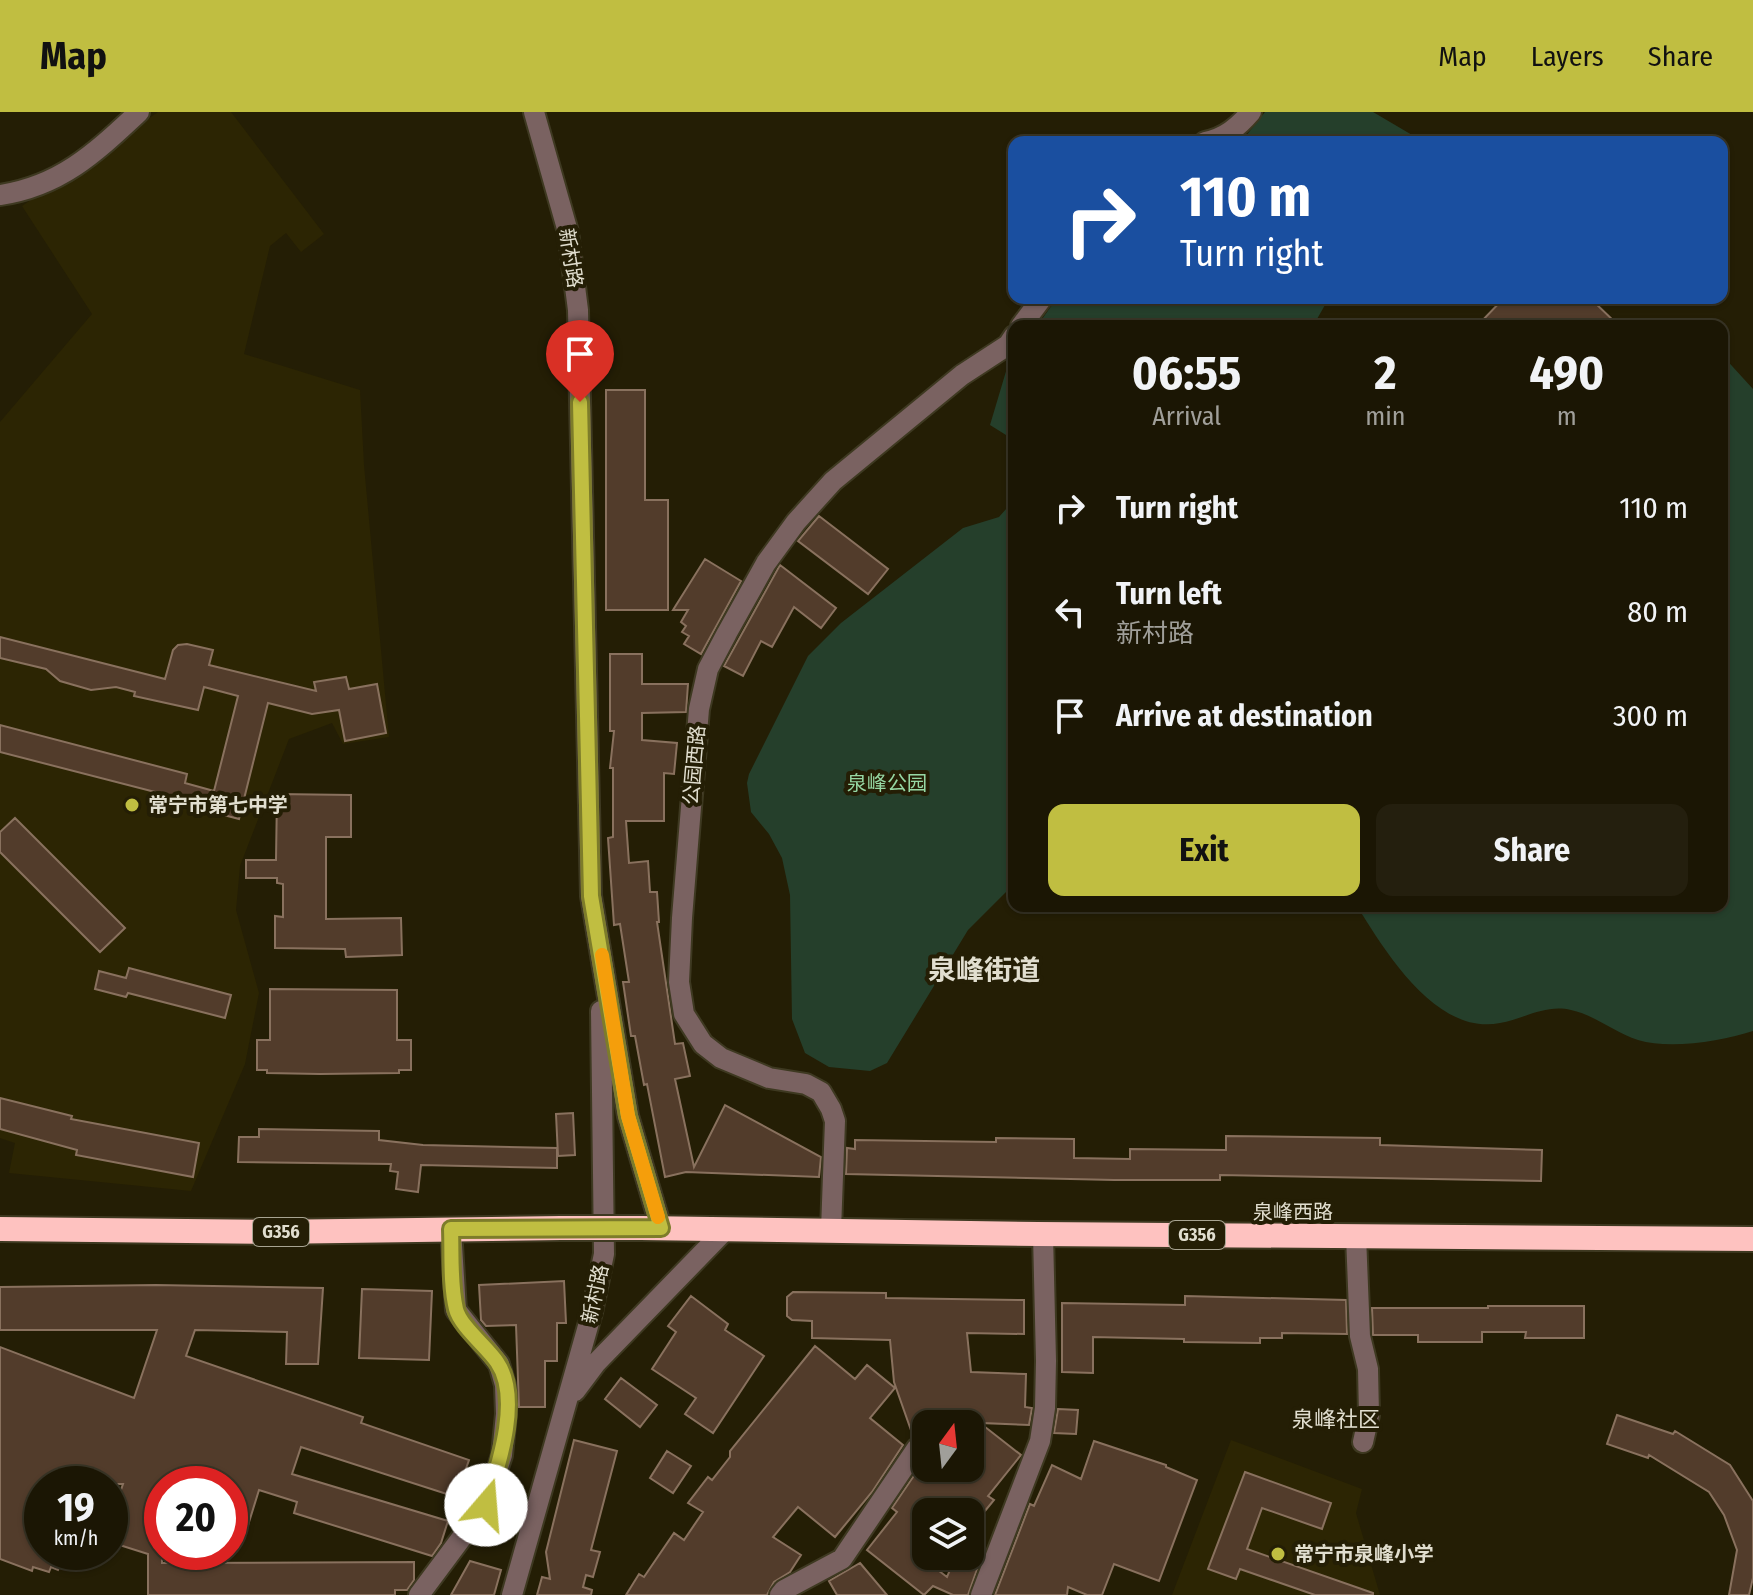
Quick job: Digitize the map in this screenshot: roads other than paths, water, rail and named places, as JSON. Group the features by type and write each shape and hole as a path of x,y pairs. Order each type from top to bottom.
{"highway":[{"name":"泉峰西路","path":"651,1228 1753,1239"},
{"name":"G356","path":"0,1229 238,1232 651,1228"}],"street":[{"path":"0,195 37,186 66,173 95,154 139,112"},
{"name":"新村路","path":"534,112 568,232 578,310 591,896 628,1116 651,1228"},
{"path":"1222,136 1240,126 1251,112"},
{"name":"公园西路","path":"831,1230 835,1121 821,1092 806,1084 769,1078 721,1058 703,1044 684,1014 679,982 682,918 699,709 708,669 766,563 796,522 833,481 962,375 1008,345"},
{"name":"新村路","path":"512,1595 566,1409 604,1254 599,935"},
{"path":"419,1595 486,1505 502,1455 506,1414 505,1385 499,1364 456,1310 451,1229"},
{"path":"566,1409 596,1363 726,1229"},
{"path":"981,1595 1040,1441 1045,1408 1046,1361 1043,1234"},
{"path":"1356,1236 1360,1336 1368,1369 1369,1415 1363,1442"},
{"path":"780,1595 842,1559 912,1455"}],"place":[{"name":"常宁市第七中学","path":"132,805"},
{"name":"常宁市泉峰小学","path":"1278,1554"}],"district":[{"name":"泉峰街道","path":"984,970"},
{"name":"泉峰社区","path":"1336,1419"}],"park label":[{"name":"泉峰公园","path":"887,783"}]}
